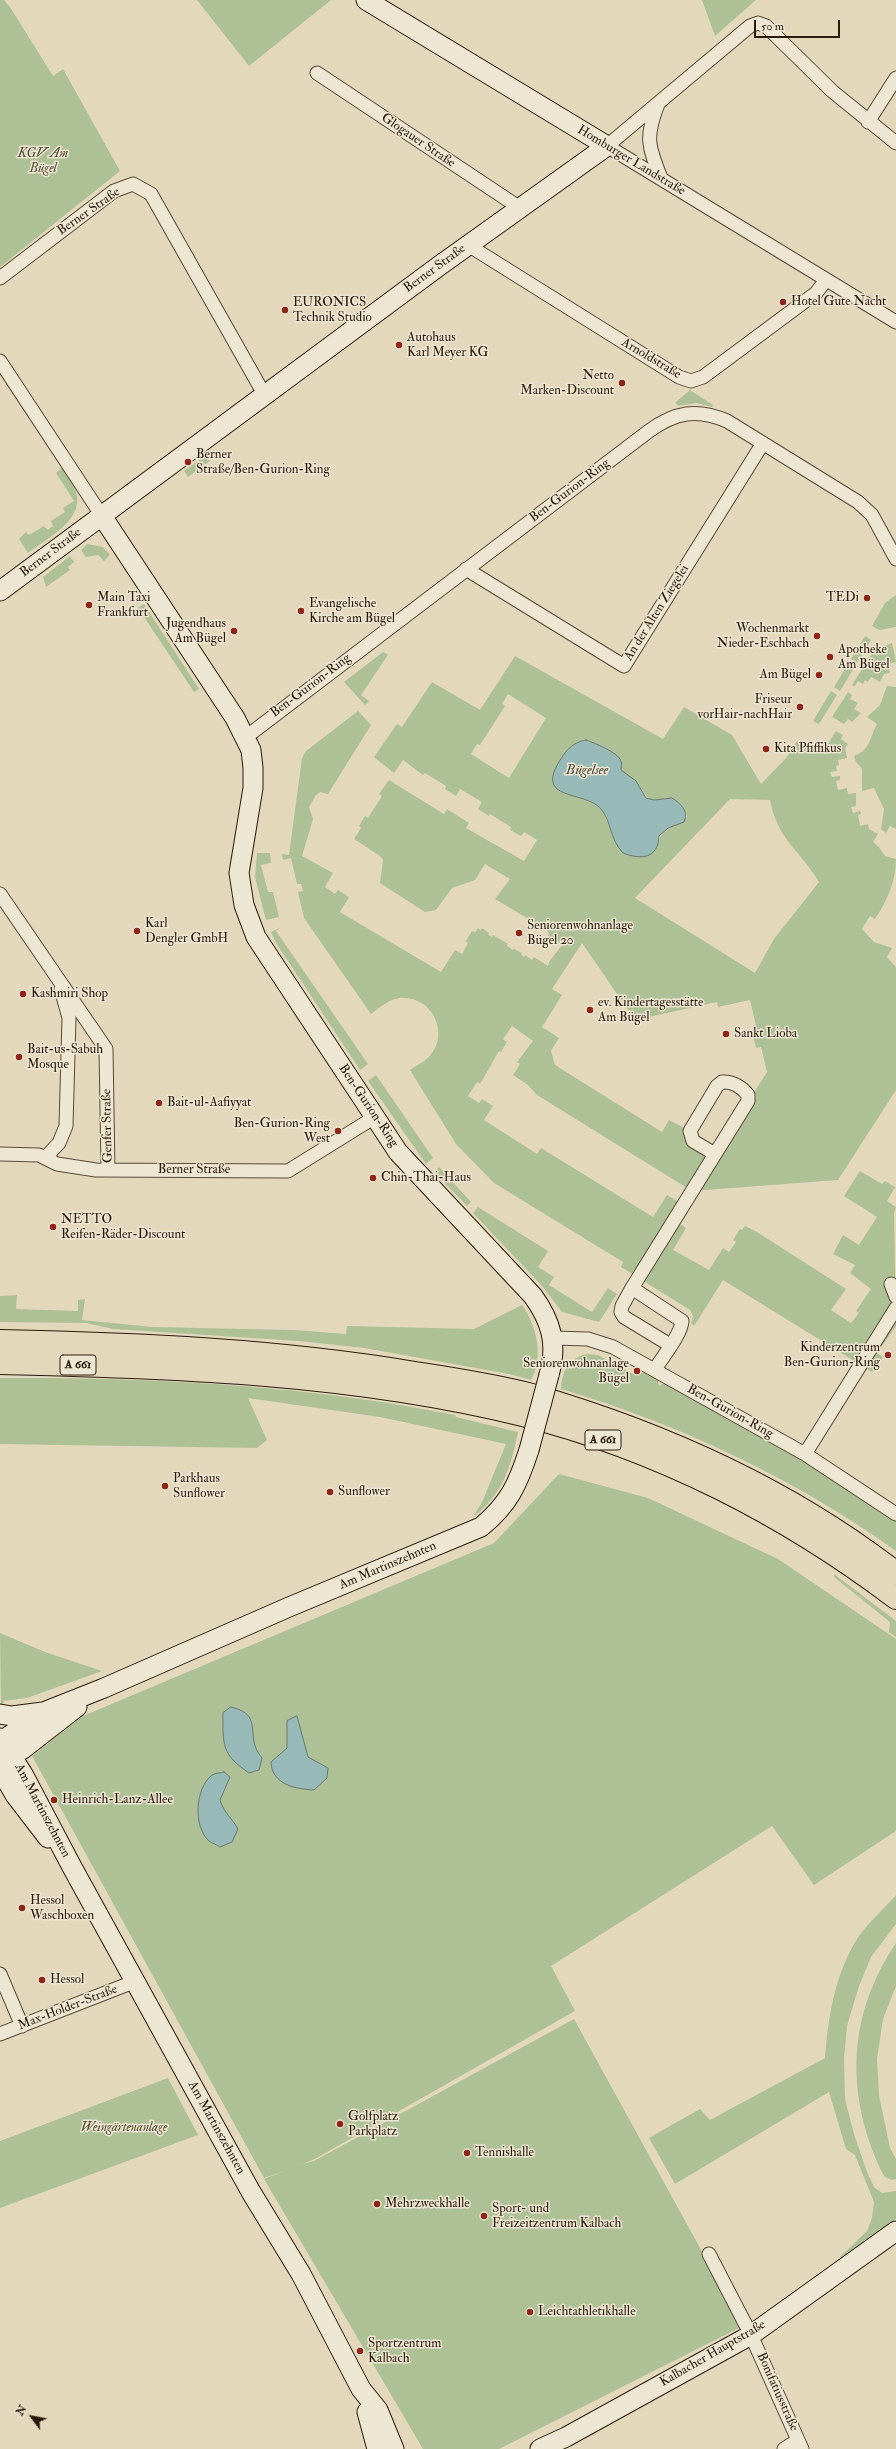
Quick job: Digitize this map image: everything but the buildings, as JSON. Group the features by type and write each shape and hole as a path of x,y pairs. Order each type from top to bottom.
{"highway":[{"name":"A 661","path":"0,1341 84,1343 281,1354 388,1368 530,1395 621,1424 732,1471 782,1497 834,1529 896,1572"},
{"name":"A 661","path":"0,1363 157,1367 292,1377 384,1388 525,1416 612,1443 717,1486 825,1547 896,1598"}],"street":[{"name":"Homburger Landstraße","path":"366,0 896,322"},
{"path":"607,146 660,99 750,26 758,23 766,26 832,91 868,122 896,143"},
{"name":"Glogauer Straße","path":"317,73 520,208"},
{"path":"868,122 896,78"},
{"path":"660,99 651,123 649,146 661,178"},
{"name":"Berner Straße","path":"0,591 264,394 468,245 607,146"},
{"name":"Berner Straße","path":"0,278 114,190 133,184 151,194 264,394"},
{"name":"Arnoldstraße","path":"468,245 680,377 691,381 703,377 810,298 826,280"},
{"path":"0,361 102,516"},
{"name":"Ben-Gurion-Ring","path":"246,737 649,431 672,417 692,412 710,415 727,421 763,443 866,508 877,522 896,558"},
{"name":"An der Alten Ziegelei","path":"466,569 624,666 763,443"},
{"name":"Ben-Gurion-Ring","path":"102,516 246,737 251,750 253,788 240,857 239,873 240,890 249,922 262,949 375,1117 411,1167 533,1296 549,1322 553,1338 572,1337 599,1342 655,1370 805,1454 896,1514"},
{"name":"Genfer Straße","path":"0,894 106,1049 108,1170"},
{"name":"Genfer Straße","path":"46,1157 59,1143 66,1126 69,1018 57,978"},
{"path":"670,1345 624,1317 621,1312 632,1288 748,1101 748,1095 744,1090 729,1081 722,1082 717,1086 690,1131 690,1136 693,1141 715,1154"},
{"name":"Berner Straße","path":"0,1154 38,1155 46,1157 57,1164 108,1170 288,1171 375,1117"},
{"path":"891,1284 896,1297"},
{"path":"632,1288 682,1321 682,1325 655,1370"},
{"path":"805,1454 896,1308"},
{"name":"Am Martinszehnten","path":"2,1751 46,1711 104,1688 289,1606 481,1527 498,1512 509,1499 522,1471 553,1361 553,1338"},
{"name":"Am Martinszehnten","path":"2,1751 60,1718 104,1688"},
{"path":"0,1714 12,1716 46,1711"},
{"name":"Am Martinszehnten","path":"2,1751 72,1867 251,2192 301,2274 361,2389 378,2410 394,2449"},
{"path":"0,1974 22,2026"},
{"name":"Max-Holder-Straße","path":"0,2034 136,1981"},
{"name":"Kalbacher Hauptstraße","path":"540,2449 566,2437 751,2335 896,2231"},
{"name":"Bonifatiusstraße","path":"709,2254 751,2335 800,2445"},
{"name":"Am Martinszehnten","path":"361,2389 377,2449"},
{"path":"784,2449 800,2445"}],"green space":[{"name":"KGV Am Bügel","path":"0,0 4,0 10,7 53,76 63,69 120,171 0,267"},
{"path":"197,0 331,0 249,66"},
{"path":"702,0 756,0 715,36"},
{"path":"690,390 713,405 712,407 696,403 679,406 675,403"},
{"path":"205,456 210,461 188,477 184,471"},
{"path":"62,468 76,492 77,502 75,511 70,520 62,528 28,553 19,539 26,532 29,535 44,526 48,530 53,526 51,521 65,512 63,508 74,501 56,473"},
{"path":"87,544 103,547 110,555 104,561 98,555 86,557 81,550"},
{"path":"70,556 74,562 68,567 70,570 46,587 43,577"},
{"path":"896,595 896,627 879,630 872,626 885,603"},
{"path":"144,604 199,689 194,692 138,608"},
{"path":"865,636 871,640 857,663 851,659"},
{"path":"892,643 896,662 888,664 890,673 884,674 880,682 871,677 868,682 865,680 863,684 858,681 855,686 852,685 875,649"},
{"path":"383,652 388,655 361,695 369,701 365,705 344,682"},
{"path":"515,656 663,739 684,707 732,735 761,784 787,757 797,741 823,752 836,731 843,735 841,739 848,744 845,748 847,758 838,760 839,765 836,766 837,771 830,772 832,777 840,776 840,780 836,781 838,790 847,788 848,794 856,793 856,806 851,807 853,813 860,811 861,814 858,815 860,826 868,824 869,829 878,834 873,842 885,856 896,859 893,883 887,898 875,919 870,916 862,929 874,942 892,948 887,957 896,967 896,1090 838,1180 692,1191 537,1095 528,1085 513,1075 520,1064 517,1062 533,1041 512,1026 503,1039 507,1042 501,1052 499,1051 480,1084 477,1082 468,1096 479,1103 482,1099 493,1106 484,1120 537,1154 541,1148 653,1217 667,1195 684,1205 674,1220 686,1228 673,1250 709,1270 723,1248 729,1252 736,1242 733,1240 740,1229 742,1230 745,1226 757,1232 846,1289 831,1310 851,1323 859,1313 856,1311 871,1289 850,1273 855,1265 833,1254 843,1235 859,1245 877,1217 844,1196 860,1171 882,1184 885,1181 895,1187 887,1201 896,1207 894,1213 896,1326 877,1353 883,1357 872,1372 723,1280 694,1326 691,1323 693,1316 690,1310 621,1267 623,1262 494,1183 456,1144 410,1070 422,1063 432,1053 437,1044 438,1034 434,1016 428,1008 420,1002 400,998 388,1002 371,1014 304,918 298,892 303,891 301,884 297,884 291,858 283,860 282,854 289,855 302,758 306,751 358,711 371,725 328,794 320,792 316,795 309,807 313,819 302,856 333,873 325,887 335,894 338,890 349,897 340,912 441,972 455,950 462,954 468,943 466,941 472,931 475,932 478,928 481,930 482,928 489,933 488,935 492,937 493,935 508,944 507,946 522,953 521,955 524,957 525,955 532,960 534,957 548,966 549,962 562,945 548,936 549,933 542,927 495,899 510,879 485,864 475,880 452,888 436,910 425,912 380,883 383,860 380,856 354,839 361,828 359,826 365,816 368,818 382,796 379,794 389,780 444,814 447,809 469,823 466,828 524,861 537,840 524,832 521,836 510,830 511,827 490,814 489,816 478,809 482,802 460,789 456,796 445,789 446,786 425,773 423,775 403,760 394,773 374,757 397,724 402,727 432,682 480,710","holes":["508,694 546,718 509,778 471,754 477,744 480,745 505,706 502,704","621,761 621,770 638,784 649,799 659,800 666,798 682,807 687,817 665,830 659,843 609,825 605,815 594,803 564,792 555,787 554,772","730,799 770,800 778,826 819,882 774,939 755,973 635,898","582,943 635,1020 717,1002 718,1007 750,1000 757,1030 752,1032 756,1048 761,1047 767,1072 715,1154 690,1131 669,1120 662,1132 555,1065 551,1051 559,1038 542,1027 562,995 552,989"]},
{"path":"848,664 854,668 840,691 834,687"},
{"path":"887,686 896,687 896,829 890,826 886,833 881,829 884,809 874,788 862,791 862,769 856,762 854,756 864,750 869,742 877,724 867,717 880,705"},
{"path":"831,691 837,695 819,724 813,721"},
{"path":"848,692 852,695 850,699 858,703 854,709 861,713 852,722 848,719 844,724 832,717"},
{"path":"257,853 270,853 271,863 261,865 268,892 273,892 279,917 266,920 255,877"},
{"path":"281,927 276,931 368,1064 360,1070 276,943 271,932"},
{"path":"376,1075 433,1158 426,1164 368,1081"},
{"path":"439,1167 471,1202 467,1206 434,1172"},
{"path":"478,1207 548,1251 538,1267 554,1277 549,1285 592,1312 608,1288 617,1294 599,1322 562,1312 542,1286 473,1213"},
{"path":"17,1295 16,1309 78,1311 78,1300 85,1299 82,1320 153,1327 294,1330 346,1334 347,1326 474,1329 522,1305 532,1322 535,1332 538,1352 537,1362 531,1380 509,1374 364,1348 299,1341 113,1329 86,1323 0,1322 0,1296"},
{"path":"586,1354 598,1355 635,1375 655,1369 659,1386 671,1379 896,1514 896,1551 818,1500 735,1456 650,1419 561,1389 563,1377 567,1367 575,1359"},
{"path":"0,1378 172,1381 285,1390 342,1396 455,1415 456,1417 518,1432 509,1468 499,1489 492,1499 473,1517 483,1500 506,1444 380,1417 248,1398 267,1440 257,1448 0,1444"},
{"path":"559,1474 648,1498 778,1559 896,1639 896,1831 814,1885 772,1826 551,1966 575,2011 313,2160 302,2164 314,2161 574,2019 743,2326 499,2449 423,2449 264,2179 285,2171 264,2178 32,1756 83,1716 494,1543"},
{"path":"834,1574 896,1621 896,1637 889,1632 890,1622 834,1577"},
{"path":"0,1633 45,1652 102,1671 27,1698 4,1701 1,1708"},
{"path":"896,1895 896,1924 871,1957 859,1986 847,2026 844,2058 845,2099 854,2134 867,2172 874,2187 882,2193 896,2191 896,2219 840,2261 840,2257 867,2231 872,2218 874,2202 855,2155 846,2149 829,2092 675,2184 649,2138 700,2109 710,2120 825,2058 833,2000 841,1971 847,1957 858,1937"},
{"path":"896,1943 896,1986 883,2019 877,2059 879,2095 890,2148 896,2159 896,2179 891,2180 884,2176 871,2147 862,2117 857,2088 857,2058 860,2029 868,2000 880,1971"},
{"name":"Weingärtenanlage","path":"168,2078 198,2135 0,2208 0,2141"}],"water":[{"name":"Bügelsee","path":"586,740 615,754 621,762 621,770 636,781 646,798 654,800 672,798 685,811 686,814 684,822 668,828 659,836 658,844 655,849 647,856 636,857 623,853 615,842 605,814 601,809 593,803 563,792 556,787 553,780 555,769 565,753 574,744"},
{"path":"231,1707 248,1715 251,1721 254,1742 262,1758 259,1770 249,1773 228,1754 223,1733 223,1713"},
{"path":"297,1716 308,1757 328,1768 327,1778 314,1790 293,1787 286,1784 280,1781 272,1770 271,1762 287,1748 287,1721"},
{"path":"224,1772 230,1777 220,1800 238,1829 232,1842 220,1847 209,1841 204,1835 200,1827 198,1808 199,1798 206,1781 213,1774"}],"place":[{"name":"Hotel Gute Nacht","path":"783,302"},
{"name":"EURONICS Technik Studio","path":"285,310"},
{"name":"Autohaus Karl Meyer KG","path":"399,345"},
{"name":"Netto Marken-Discount","path":"622,383"},
{"name":"Berner Straße/Ben-Gurion-Ring","path":"188,462"},
{"name":"TEDi","path":"867,598"},
{"name":"Main Taxi Frankfurt","path":"89,605"},
{"name":"Evangelische Kirche am Bügel","path":"301,611"},
{"name":"Jugendhaus Am Bügel","path":"234,631"},
{"name":"Wochenmarkt Nieder-Eschbach","path":"817,636"},
{"name":"Apotheke Am Bügel","path":"830,657"},
{"name":"Am Bügel","path":"819,675"},
{"name":"Friseur vorHair-nachHair","path":"800,707"},
{"name":"Kita Pfiffikus","path":"766,749"},
{"name":"Karl Dengler GmbH","path":"137,931"},
{"name":"Seniorenwohnanlage Bügel 20","path":"519,933"},
{"name":"Kashmiri Shop","path":"23,994"},
{"name":"ev. Kindertagesstätte Am Bügel","path":"590,1010"},
{"name":"Sankt Lioba","path":"726,1034"},
{"name":"Bait-us-Sabuh Mosque","path":"19,1057"},
{"name":"Bait-ul-Aafiyyat","path":"159,1103"},
{"name":"Ben-Gurion-Ring West","path":"338,1131"},
{"name":"Chin-Thai-Haus","path":"373,1178"},
{"name":"NETTO Reifen-Räder-Discount","path":"53,1227"},
{"name":"Kinderzentrum Ben-Gurion-Ring","path":"888,1355"},
{"name":"Seniorenwohnanlage Bügel","path":"637,1371"},
{"name":"Parkhaus Sunflower","path":"165,1486"},
{"name":"Sunflower","path":"330,1492"},
{"name":"Heinrich-Lanz-Allee","path":"54,1800"},
{"name":"Hessol Waschboxen","path":"22,1908"},
{"name":"Hessol","path":"42,1980"},
{"name":"Golfplatz Parkplatz","path":"340,2124"},
{"name":"Tennishalle","path":"467,2153"},
{"name":"Mehrzweckhalle","path":"377,2204"},
{"name":"Sport- und Freizeitzentrum Kalbach","path":"484,2216"},
{"name":"Leichtathletikhalle","path":"530,2312"},
{"name":"Sportzentrum Kalbach","path":"360,2351"}]}
